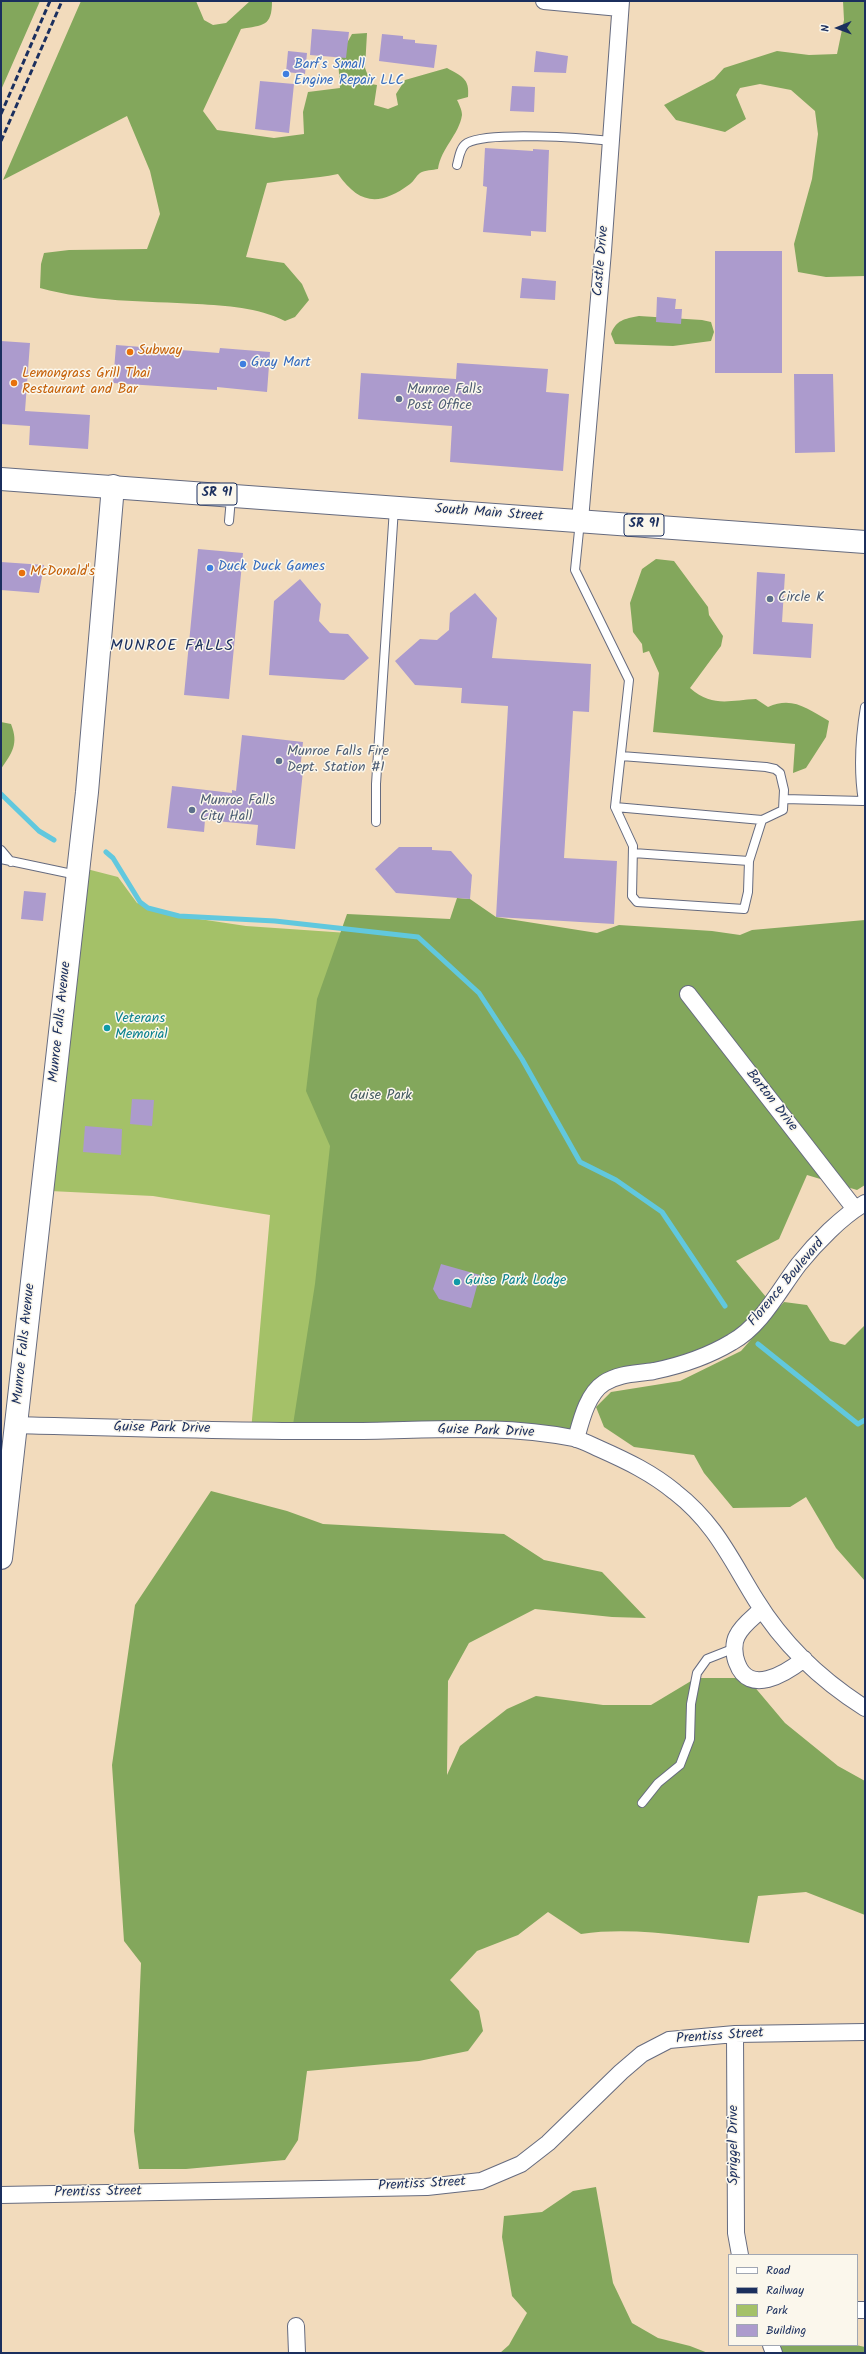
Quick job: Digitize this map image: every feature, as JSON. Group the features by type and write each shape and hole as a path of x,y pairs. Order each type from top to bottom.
{"street":[{"path":"544,1 621,5"},
{"name":"Castle Drive","path":"580,520 612,141 621,5"},
{"name":"SR 91","path":"1,479 113,486"},
{"name":"South Main Street","path":"113,486 865,542"},
{"name":"Munroe Falls Avenue","path":"1,1558 78,875 96,697 113,486"},
{"name":"Barton Drive","path":"688,994 860,1206"},
{"name":"Florence Boulevard","path":"576,1439 588,1404 604,1383 625,1374 652,1371 692,1362 719,1351 733,1342 759,1318 812,1249 860,1206"},
{"name":"Guise Park Drive","path":"16,1425 251,1431 504,1430 576,1439 637,1466 676,1492 693,1507 725,1546 762,1609 783,1636 815,1671 842,1693 865,1708"},
{"path":"762,1609 737,1636 735,1660 739,1670 747,1678 757,1681 780,1675 804,1659"},
{"name":"Prentiss Street","path":"1,2195 427,2187 481,2181 521,2164 548,2143 621,2072 655,2046 669,2040 735,2034 865,2032"},
{"name":"Spriggel Drive","path":"735,2034 736,2233 740,2254"},
{"path":"296,2326 297,2353"}],"lane":[{"path":"457,165 460,151 467,143 501,137 572,138 612,141"},
{"path":"229,521 232,495"},
{"path":"376,822 376,784 394,508"},
{"path":"580,520 575,570 629,680 615,807 633,846 631,882 634,900 741,910 746,906 749,861 762,820"},
{"path":"784,799 863,802 861,787 862,729 865,707"},
{"path":"615,807 762,820 783,810 784,790 780,773 775,769 621,756"},
{"path":"1,850 11,862"},
{"path":"633,853 749,861"},
{"path":"1,859 78,875"},
{"path":"642,1802 658,1783 680,1765 690,1739 691,1704 698,1673 707,1659 735,1648"}],"green space":[{"path":"1,1 40,1 1,90"},
{"path":"81,1 196,1 204,20 213,25 226,23 250,1 272,1 272,10 268,20 265,23 255,27 241,29 203,111 217,130 274,138 304,134 303,112 308,92 340,88 338,59 352,34 367,33 365,68 371,84 377,85 374,105 388,109 398,105 396,94 405,80 447,68 464,78 468,86 468,97 457,100 462,115 457,129 440,161 438,169 420,173 410,184 389,196 379,199 370,199 362,196 346,184 338,174 267,183 246,257 284,263 302,284 309,300 295,317 285,321 274,316 242,308 98,298 59,293 40,288 41,264 44,253 69,250 147,249 160,214 150,171 127,116 3,180"},
{"path":"843,1 865,1 865,276 826,277 798,272 794,244 812,179 818,134 815,111 791,90 760,84 740,88 736,95 746,119 725,132 676,120 664,105 714,79 724,68 777,51 809,55 837,54 844,20"},
{"path":"639,316 702,320 711,322 714,332 711,341 673,346 615,344 611,334 615,326 625,319"},
{"path":"656,559 674,561 708,607 709,615 723,636 721,646 690,688 698,694 714,701 756,699 768,707 777,704 792,703 807,708 829,721 826,737 806,768 793,773 795,744 653,732 659,673 649,651 643,653 642,644 633,632 630,603 642,569"},
{"path":"1,722 11,724 14,743 11,753 1,769"},
{"name":"Guise Park","path":"79,867 118,877 137,903 179,916 246,926 551,947 525,1431 251,1431 270,1215 153,1196 50,1191"},
{"path":"457,898 470,899 496,917 597,933 619,925 712,931 740,935 752,930 865,920 865,1185 857,1190 807,1175 779,1239 736,1261 771,1303 733,1342 604,1383 576,1439 292,1431 315,1284 330,1146 306,1091 317,999 347,914 450,919"},
{"path":"784,1302 807,1305 830,1341 845,1345 865,1325 865,1581 836,1548 806,1497 790,1507 733,1508 704,1473 694,1455 634,1447 604,1427 596,1407 611,1392 680,1381 741,1351"},
{"path":"211,1491 287,1511 323,1524 504,1534 544,1560 602,1572 646,1618 612,1617 535,1609 469,1643 448,1681 447,1775 460,1746 507,1709 536,1696 603,1705 651,1705 696,1678 747,1678 785,1723 838,1766 865,1781 865,1915 806,1892 758,1896 749,1943 644,1932 623,1931 581,1934 548,1912 518,1935 477,1951 450,1980 479,2011 483,2031 468,2051 419,2061 307,2071 298,2140 285,2160 186,2169 139,2169 134,2131 141,1963 124,1941 112,1765 135,1605"},
{"path":"596,2187 613,2283 632,2323 658,2338 690,2346 708,2353 500,2353 509,2345 527,2313 512,2296 502,2237 504,2216 542,2212 573,2191"},
{"path":"858,2345 865,2347 865,2353 774,2353 773,2350 782,2346"}],"building":[{"path":"312,29 349,32 346,58 310,55"},
{"path":"382,34 403,36 403,39 415,40 415,43 437,45 434,68 379,61"},
{"path":"288,51 307,53 305,74 286,72"},
{"path":"536,51 568,56 566,73 534,72"},
{"path":"260,81 294,84 289,133 255,129"},
{"path":"512,86 535,87 534,112 510,111"},
{"path":"485,148 533,151 533,149 549,150 546,232 531,231 531,236 483,232 487,187 483,186"},
{"path":"715,251 782,251 782,373 715,373"},
{"path":"522,278 556,281 555,300 520,298"},
{"path":"657,297 676,299 675,309 682,309 681,324 656,322"},
{"path":"1,341 30,343 25,411 90,415 88,449 29,445 30,426 1,424"},
{"path":"116,345 219,353 220,348 270,352 267,392 217,387 217,390 113,383"},
{"path":"457,363 548,369 546,392 569,394 563,471 450,462 452,426 358,419 361,373 456,379"},
{"path":"794,374 833,374 835,452 795,453"},
{"path":"198,549 243,553 229,699 184,695"},
{"name":"McDonald's","path":"1,562 44,565 39,593 1,590"},
{"path":"757,572 785,574 782,622 813,624 811,658 753,654"},
{"path":"300,579 321,604 319,621 330,633 348,634 369,658 344,680 269,675 274,601"},
{"path":"475,593 497,618 492,658 591,664 589,712 573,711 564,858 617,861 614,924 496,917 508,706 461,703 462,688 415,685 395,661 420,639 437,640 449,630 450,613"},
{"path":"242,735 303,742 300,771 303,771 295,849 256,845 258,825 205,820 204,832 167,828 172,786 232,793 232,790 236,791"},
{"path":"399,847 432,847 432,850 451,851 472,875 470,899 396,893 375,869"},
{"path":"24,891 46,893 43,921 21,919"},
{"path":"132,1099 154,1100 152,1126 130,1124"},
{"path":"85,1126 122,1129 121,1155 83,1152"},
{"name":"Guise Park Lodge","path":"441,1264 480,1275 471,1308 439,1299 433,1289"}],"waterway":[{"path":"1,794 39,831 54,840"},
{"path":"106,852 113,858 140,902 148,908 179,916 275,921 418,937 479,993 522,1059 580,1162 616,1180 662,1212 725,1306"},
{"path":"758,1344 858,1424 865,1420"}],"railway":[{"path":"1,114 50,1"},
{"path":"1,141 62,1"}],"place":[{"name":"Barf's Small Engine Repair LLC","path":"286,74"},
{"name":"Subway","path":"130,352"},
{"name":"Gray Mart","path":"243,364"},
{"name":"Lemongrass Grill Thai Restaurant and Bar","path":"14,383"},
{"name":"Munroe Falls Post Office","path":"399,399"},
{"name":"Duck Duck Games","path":"210,568"},
{"name":"McDonald's","path":"22,573"},
{"name":"Circle K","path":"770,599"},
{"name":"Munroe Falls Fire Dept. Station #1","path":"279,761"},
{"name":"Munroe Falls City Hall","path":"192,810"},
{"name":"Veterans Memorial","path":"107,1028"},
{"name":"Guise Park Lodge","path":"457,1282"}],"district":[{"name":"MUNROE FALLS","path":"172,647"}]}
